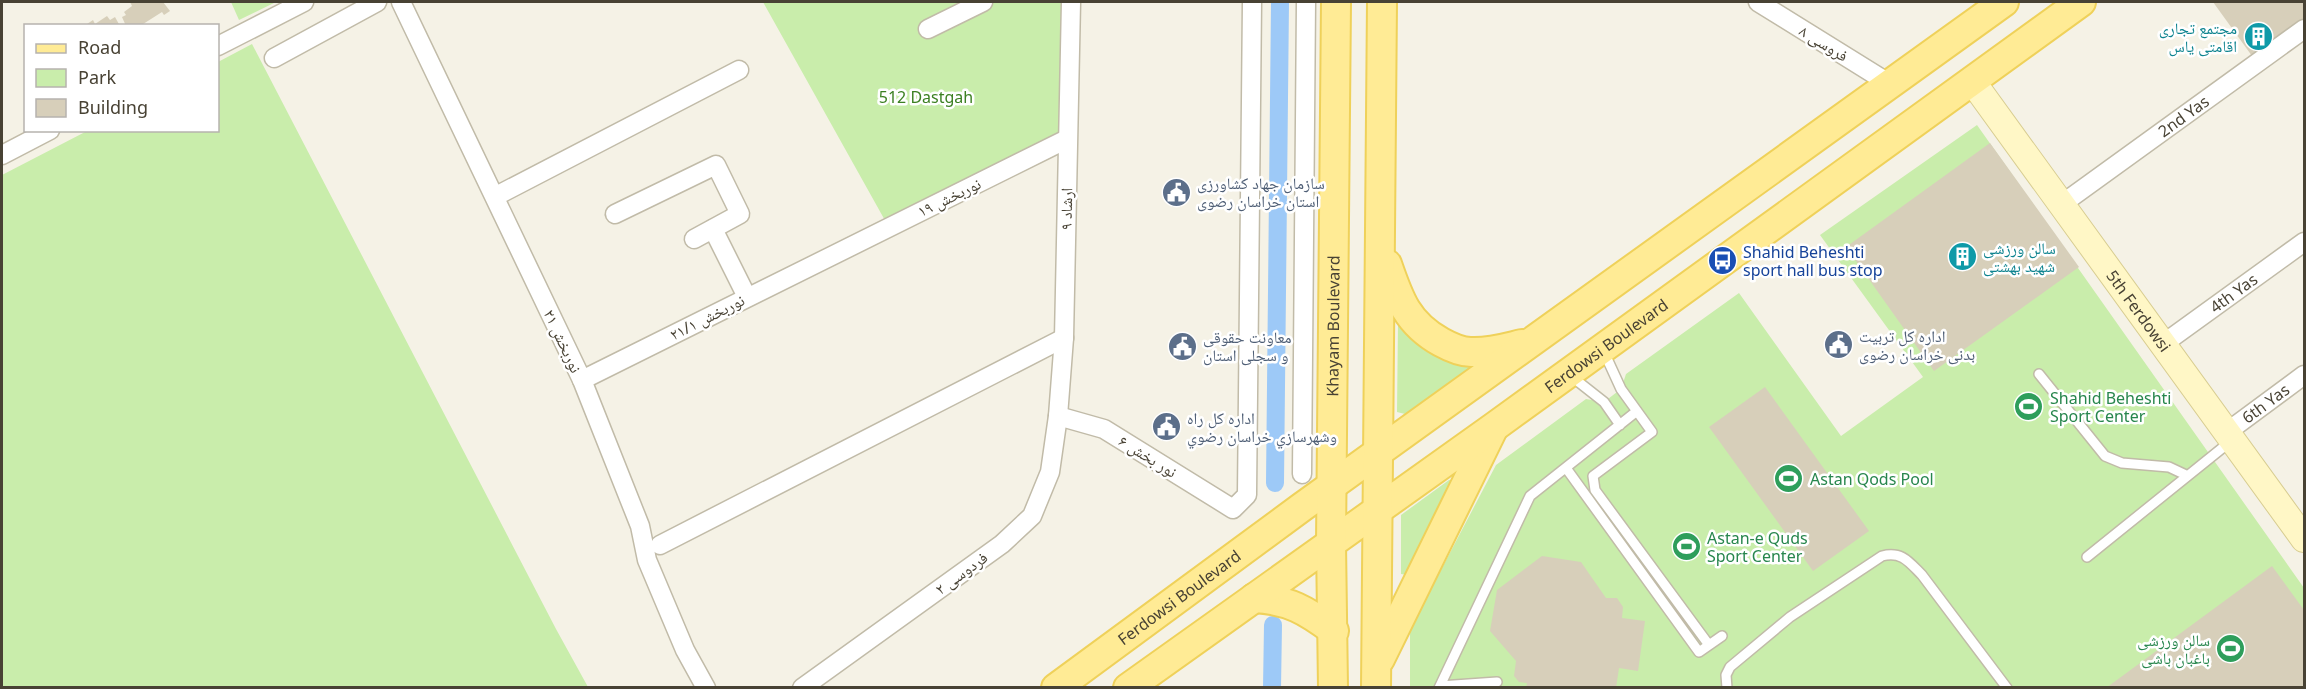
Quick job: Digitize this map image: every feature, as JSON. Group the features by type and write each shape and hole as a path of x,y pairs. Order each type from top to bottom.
{"main road":[{"name":"Khayam Boulevard","path":"1333,687 1331,543 1336,2"},
{"path":"1376,677 1382,2"},
{"name":"Ferdowsi Boulevard","path":"1056,687 2004,2"},
{"name":"Ferdowsi Boulevard","path":"1128,687 1494,427 2081,2"},
{"path":"1381,238 1397,292 1410,318 1429,335 1450,347 1469,352 1488,352 1533,342"},
{"path":"1376,677 1494,427"},
{"path":"1254,598 1274,599 1294,605 1334,631"}],"street":[{"path":"219,45 304,2"},
{"path":"274,58 377,2"},
{"name":"نوربخش ۲۱","path":"401,2 496,196 582,380 640,526 647,560 685,650 706,687"},
{"path":"928,29 982,2"},
{"name":"ارشاد ۹","path":"1058,416 1064,338 1071,2"},
{"name":"نور بخش ۶","path":"1058,416 1104,429 1233,509 1247,495 1252,2"},
{"path":"1302,474 1306,2"},
{"name":"فروسی ۸","path":"1758,2 1890,84"},
{"name":"2nd Yas","path":"2062,204 2304,29"},
{"path":"496,196 739,70"},
{"name":"5th Ferdowsi","path":"1972,81 2304,539"},
{"path":"2,155 46,132"},
{"name":"نوربخش ۱۹","path":"832,255 1067,139"},
{"path":"615,214 716,165 740,214 694,239"},
{"path":"713,229 747,297"},
{"name":"4th Yas","path":"2163,344 2304,242"},
{"name":"نوربخش ۲۱/۱","path":"582,380 832,255"},
{"path":"660,545 1064,338"},
{"name":"6th Yas","path":"2230,436 2304,375"},
{"name":"فردوسی ۲","path":"802,687 1002,544 1032,516 1050,472 1058,416"}],"lane":[{"path":"1602,347 1621,389 1652,432 1593,476 1595,490 1709,645"},
{"path":"1567,373 1604,402 1620,425"},
{"path":"2039,374 2105,456 2122,463 2169,467 2186,475"},
{"path":"1497,682 1439,686 1530,496 1637,411"},
{"path":"2087,557 2230,436"},
{"path":"1566,468 1699,652 1722,636"},
{"path":"1727,687 1726,675 1730,667 1790,617 1882,556 1893,553 1906,558 1922,576 2007,687"}],"green space":[{"path":"231,2 276,2 239,20"},
{"name":"512 Dastgah","path":"763,2 1064,2 1063,135 887,224"},
{"path":"252,44 588,687 2,687 2,175 85,132 219,132 219,61"},
{"path":"1977,125 2304,588 2304,687 1410,688 1410,629 1496,465 1586,399 1604,402 1621,389 1626,374 1739,293 1841,436 1923,377 1820,235"},
{"path":"1398,322 1485,364 1413,416 1397,412"},
{"path":"1449,480 1454,480 1408,575 1401,574 1401,515"}],"building":[{"path":"130,2 163,2 170,11 164,15 162,12 143,24 125,24 122,17 126,15 124,12 132,6"},
{"name":"مجتمع تجاری اقامتی یاس","path":"2213,2 2304,2 2304,19 2252,56"},
{"path":"107,16 110,20 115,17 119,24 95,24"},
{"name":"سالن ورزشی شهید بهشتی","path":"1990,143 2079,267 1934,371 1846,247"},
{"name":"Astan Qods Pool","path":"1765,387 1869,531 1813,571 1709,427"},
{"path":"1542,556 1581,562 1606,598 1617,598 1623,607 1622,618 1645,621 1638,671 1619,668 1616,688 1526,688 1527,683 1519,682 1514,676 1516,661 1490,631 1497,590"},
{"name":"سالن ورزشی باغبان باشی","path":"2272,566 2304,610 2304,688 2106,688"}],"waterway":[{"path":"1275,483 1280,2"},
{"path":"1272,688 1273,625"}],"place":[{"name":"مجتمع تجاری اقامتی یاس","path":"2258,37"},
{"name":"سازمان جهاد کشاورزی استان خراسان رضوی","path":"1176,192"},
{"name":"سالن ورزشی شهید بهشتی","path":"1962,257"},
{"name":"Shahid Beheshti sport hall bus stop","path":"1722,261"},
{"name":"اداره کل تربیت بدنی خراسان رضوی","path":"1838,345"},
{"name":"معاونت حقوقی و سجلی استان","path":"1182,346"},
{"name":"Shahid Beheshti Sport Center","path":"2029,407"},
{"name":"اداره كل راه وشهرسازي خراسان رضوي","path":"1166,427"},
{"name":"Astan Qods Pool","path":"1789,479"},
{"name":"Astan-e Quds Sport Center","path":"1686,547"},
{"name":"سالن ورزشی باغبان باشی","path":"2231,649"}]}
